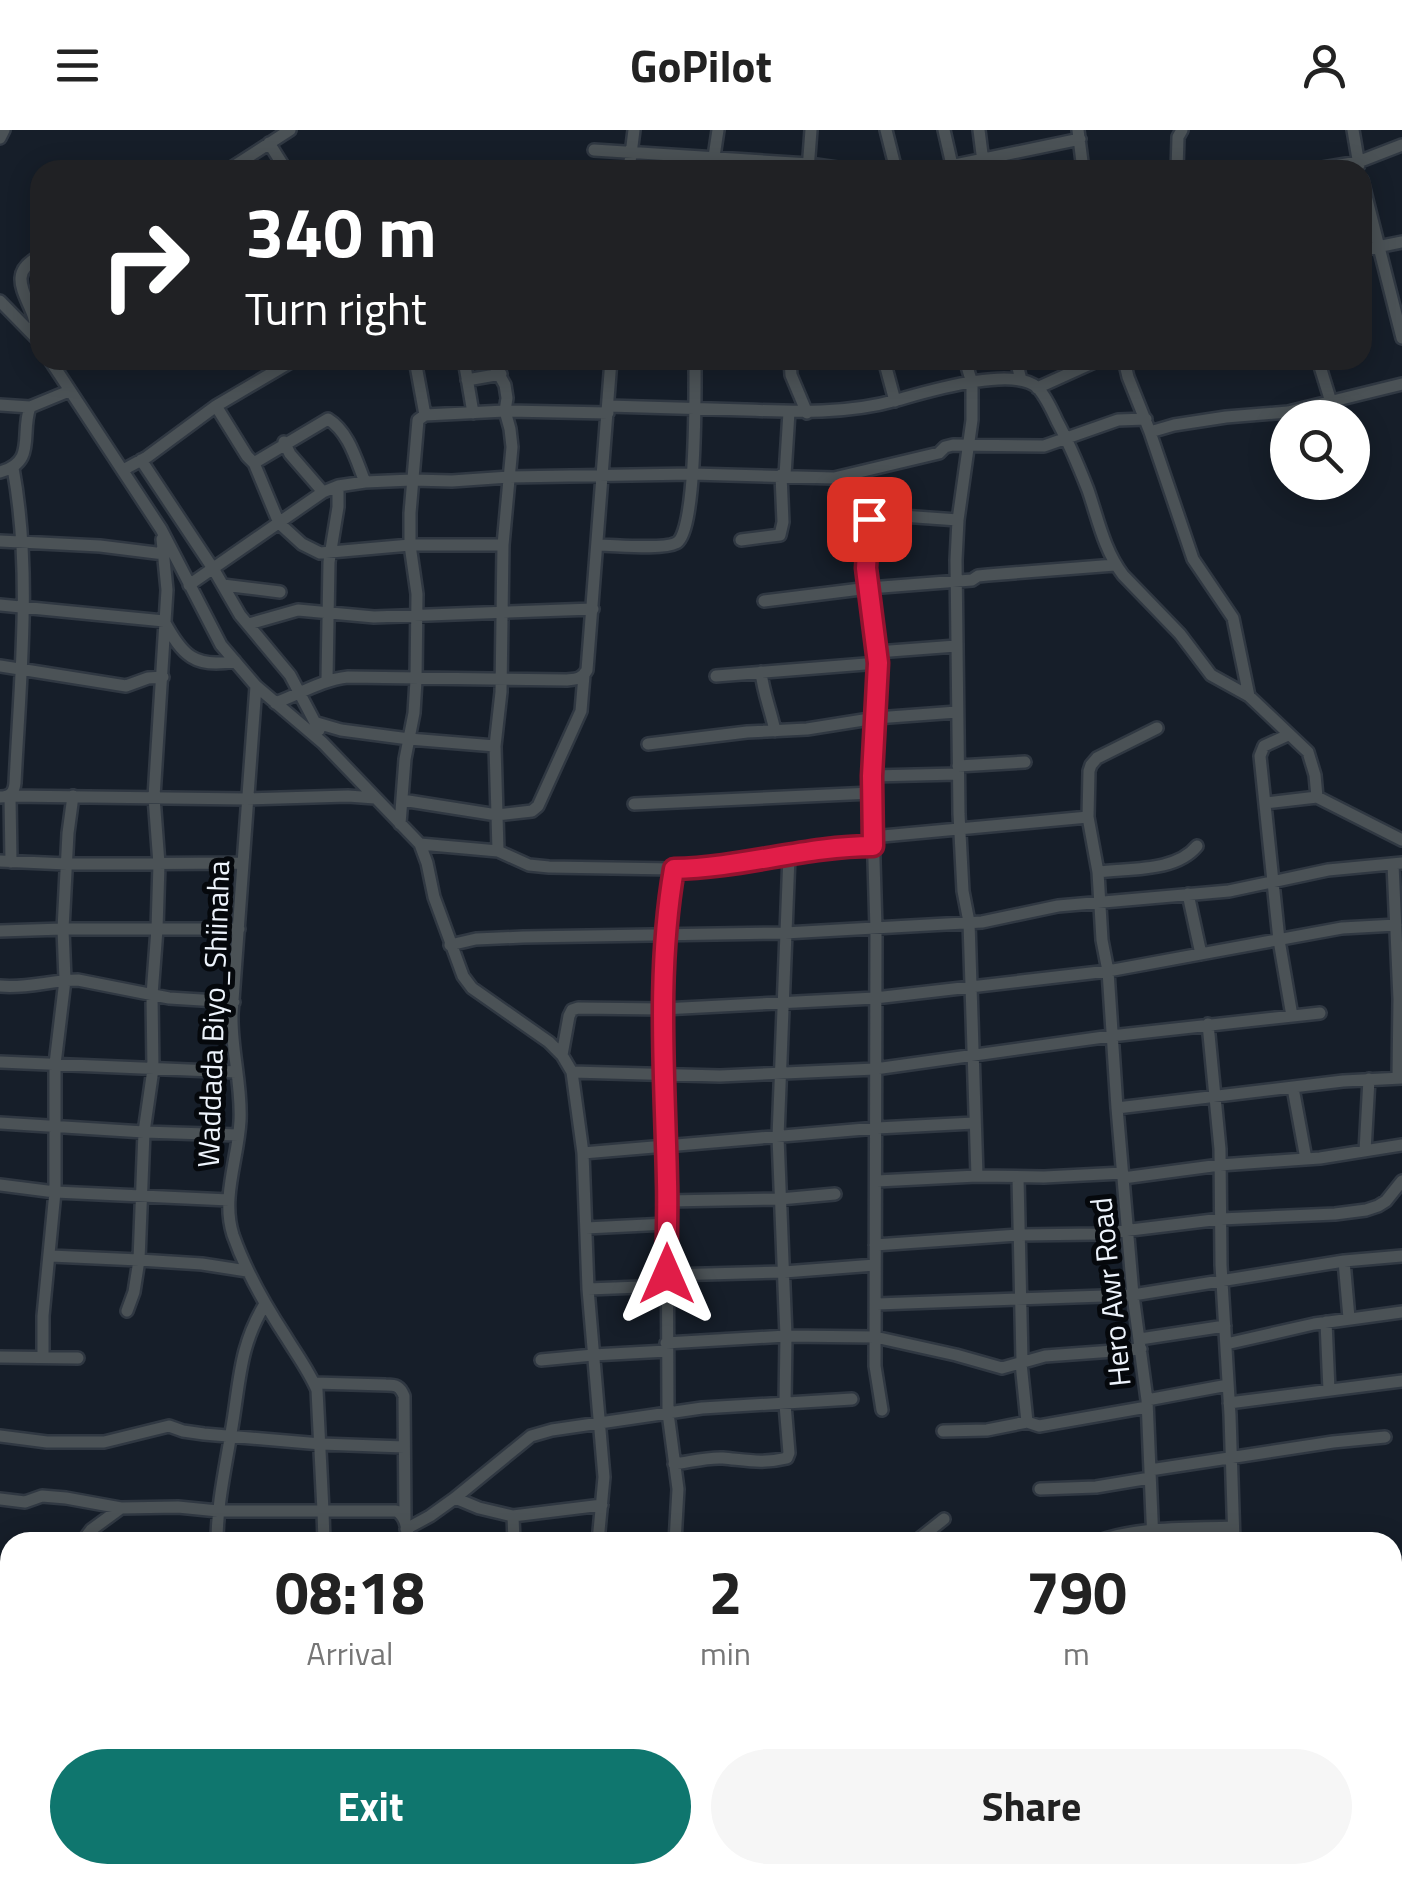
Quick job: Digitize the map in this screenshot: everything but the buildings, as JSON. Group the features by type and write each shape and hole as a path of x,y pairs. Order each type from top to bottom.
{"street":[{"path":"0,138 4,130"},
{"path":"243,160 290,130"},
{"path":"631,160 634,130"},
{"path":"714,160 718,130"},
{"path":"809,160 811,130"},
{"path":"886,130 894,160"},
{"path":"944,130 951,160"},
{"path":"980,130 983,160"},
{"path":"1177,160 1182,130"},
{"path":"1353,130 1358,160"},
{"path":"996,160 1078,134 1082,160"},
{"path":"269,143 280,160"},
{"path":"1372,160 1402,146"},
{"path":"594,150 684,160"},
{"path":"1372,222 1402,338"},
{"path":"1372,248 1402,242"},
{"path":"30,262 23,270 20,285 30,307"},
{"path":"0,301 30,333"},
{"path":"56,370 161,530 221,645 256,686 323,743 420,844 450,945 472,988 516,1017 562,1055 572,1072 583,1153 592,1354 604,1476 599,1532"},
{"path":"124,470 216,406 279,370"},
{"path":"416,370 424,415"},
{"path":"466,370 473,414"},
{"path":"497,370 507,398 505,411 512,447 503,546 495,746 498,850"},
{"path":"402,800 497,815 532,811 538,806 581,711 593,610 610,370"},
{"path":"598,545 664,546 683,538 692,474 695,370"},
{"path":"791,370 807,413"},
{"path":"887,370 895,401"},
{"path":"968,370 972,383 958,520 956,646 959,829 969,922 977,1176"},
{"path":"1018,370 1021,380"},
{"path":"1038,388 1077,370"},
{"path":"1126,370 1193,559 1233,618 1249,696"},
{"path":"1321,370 1331,400"},
{"path":"467,380 501,374"},
{"path":"400,824 416,680 417,594 410,545 412,480 418,420 424,415 694,408 807,413 895,401 972,383 1021,380 1038,388 1067,439 1115,565 1180,634 1211,676 1249,696 1308,752 1317,798"},
{"path":"1340,400 1402,384"},
{"path":"0,404 30,406 69,391"},
{"path":"5,796 14,792 15,783 23,607 20,510 6,470 24,456 30,406"},
{"path":"216,406 254,462 279,523 302,544 320,553 410,545 503,546"},
{"path":"741,540 780,535 789,412"},
{"path":"189,585 323,492 338,486 604,474 834,478 939,453 945,447 1044,446 1118,420 1174,425 1270,413"},
{"path":"254,462 324,419 331,420 344,434 364,482"},
{"path":"284,442 323,492"},
{"path":"140,460 240,614 290,675 317,723 323,743"},
{"path":"327,679 331,552 338,486"},
{"path":"882,1410 875,1366 876,928 872,776 877,658 866,568 867,535 869,519 874,514 958,520"},
{"path":"127,1311 138,1260 144,1132 153,1069 152,995 158,929 154,797 167,590 161,530"},
{"path":"0,541 164,554"},
{"path":"764,601 972,580 978,576 1115,565"},
{"path":"222,585 280,592"},
{"path":"0,604 164,620"},
{"path":"249,624 298,610 374,617 593,610"},
{"path":"164,620 177,645 200,663 236,661"},
{"path":"200,663 221,645"},
{"path":"716,676 956,646"},
{"path":"0,666 126,686 163,677"},
{"path":"761,672 775,731"},
{"path":"274,703 327,679 348,677 567,680 584,676"},
{"name":"Waddada Biyo_Shiinaha","path":"256,686 232,1038 240,1120 229,1200 231,1230 247,1271 317,1390 324,1532"},
{"path":"648,744 957,712"},
{"path":"317,723 409,739 495,746"},
{"name":"Hero Awr Road","path":"1153,1532 1147,1403 1127,1231 1108,971 1088,816 1091,765 1097,758 1157,728"},
{"path":"0,732 17,734"},
{"path":"1288,735 1264,746 1260,756 1279,940 1292,1016"},
{"path":"872,776 1025,762"},
{"path":"634,804 872,793"},
{"path":"5,796 375,798"},
{"path":"5,796 6,862 243,863"},
{"path":"43,1356 55,1192 56,1064 65,980 66,864 73,796"},
{"path":"1266,803 1317,798 1402,840"},
{"path":"420,844 498,850 529,865 549,867 704,869 959,829 1088,816"},
{"path":"1098,872 1174,862 1188,856 1197,846"},
{"path":"674,1464 714,1458 776,1461 787,1458 789,1453 778,1137 789,856"},
{"path":"450,945 523,936 786,933 982,922 1058,906 1229,892 1328,870 1398,863 1400,1078 1116,1108"},
{"path":"674,869 664,936 663,1074 666,1347 668,1413 678,1497 676,1532"},
{"path":"1188,894 1201,954"},
{"path":"562,1055 569,1016 578,1008 663,1010 876,998 1108,971 1342,928 1396,925"},
{"path":"0,931 238,929"},
{"path":"0,986 38,986 65,980 186,1000 234,1002"},
{"path":"572,1072 720,1076 875,1069 1111,1036 1320,1013"},
{"path":"1208,1024 1220,1165 1233,1532"},
{"path":"0,1062 236,1072"},
{"path":"1364,1151 1369,1080"},
{"path":"1293,1088 1306,1159"},
{"path":"0,1123 238,1136"},
{"path":"583,1153 974,1123"},
{"path":"876,1181 1123,1176 1306,1159 1402,1145"},
{"path":"1018,1177 1027,1422"},
{"path":"875,1245 1336,1214 1366,1210 1386,1201 1402,1181"},
{"path":"0,1185 55,1192 229,1200"},
{"path":"667,1200 780,1199 835,1194"},
{"path":"586,1228 666,1224"},
{"path":"50,1256 202,1264 247,1271"},
{"path":"876,1304 1133,1296 1402,1256"},
{"path":"1344,1262 1349,1318"},
{"path":"588,1289 875,1264"},
{"path":"217,1532 240,1363 254,1322 265,1304"},
{"path":"1226,1344 1326,1322 1402,1312"},
{"path":"1326,1322 1329,1390"},
{"path":"541,1360 786,1336 875,1337 1002,1368 1045,1356 1141,1344 1224,1326"},
{"path":"0,1357 78,1358"},
{"path":"1230,1403 1402,1381"},
{"path":"314,1383 398,1386 404,1396 406,1530"},
{"path":"943,1431 987,1430 1027,1422 1039,1426 1228,1385"},
{"path":"406,1530 455,1498 531,1436 702,1408 852,1398"},
{"path":"0,1436 47,1442 104,1442 162,1426 193,1433 404,1447"},
{"path":"1040,1489 1096,1487 1231,1457 1386,1438"},
{"path":"0,1499 25,1502 42,1496 120,1508 218,1511 396,1511 401,1513 406,1530"},
{"path":"455,1498 513,1516 602,1505"},
{"path":"90,1532 120,1508"},
{"path":"513,1516 514,1532"},
{"path":"928,1532 944,1519"},
{"path":"1185,1532 1233,1526"}],"route":[{"path":"667,1274 662,1014 664,936 674,869 704,869 850,846 873,846 878,663 866,568 869,519"}]}
